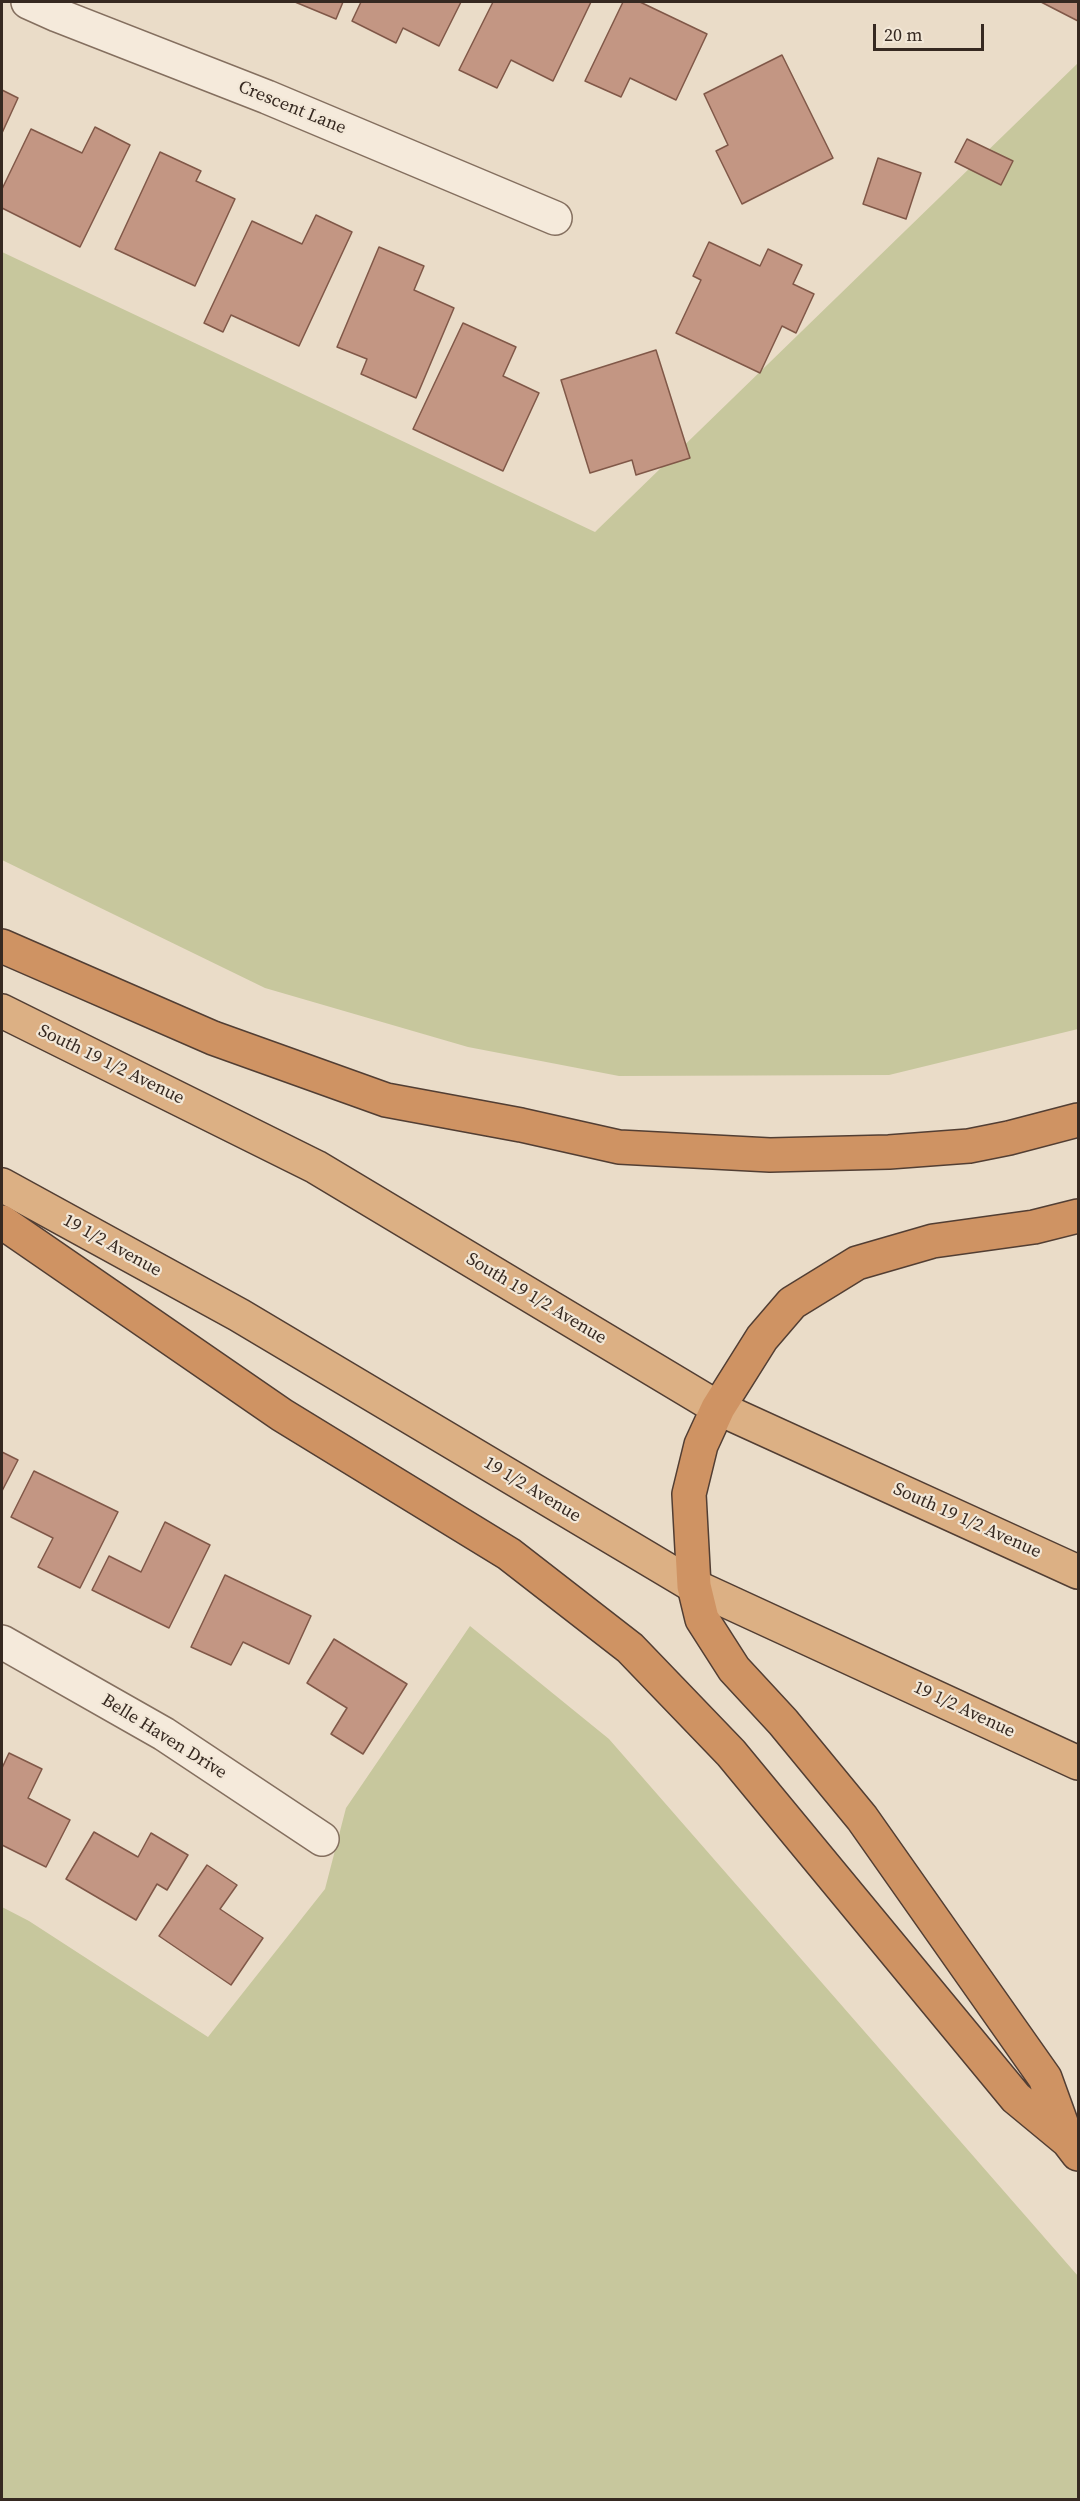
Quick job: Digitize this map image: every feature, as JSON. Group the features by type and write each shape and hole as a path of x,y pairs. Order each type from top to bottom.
{"highway":[{"path":"2,946 213,1038 386,1100 521,1125 619,1147 770,1155 889,1152 969,1146 1078,1120"},
{"name":"South 19 1/2 Avenue","path":"2,1011 316,1167 718,1408 1078,1572"},
{"name":"19 1/2 Avenue","path":"2,1185 239,1315 694,1586 1078,1762"},
{"path":"1073,2147 1045,2078 862,1818 783,1722 734,1669 702,1619 694,1586 689,1494 701,1445 718,1408 762,1338 792,1303 857,1263 933,1241 1034,1227 1078,1216"},
{"path":"2,1222 282,1416 509,1554 630,1648 731,1753 1016,2098 1073,2147"}],"street":[{"name":"Crescent Lane","path":"28,2 267,97 555,218"},
{"name":"Belle Haven Drive","path":"2,1642 164,1734 322,1839"}],"green space":[{"path":"1078,63 1078,1029 889,1075 619,1076 468,1047 265,988 2,860 2,252 595,532"},
{"path":"470,1626 609,1739 1078,2276 1078,2499 2,2499 2,1907 29,1921 208,2037 325,1889 346,1808"}],"building":[{"path":"295,2 343,2 336,19"},
{"path":"361,2 461,2 439,46 403,28 396,43 352,21"},
{"path":"493,2 591,2 553,81 511,60 497,88 459,70"},
{"path":"623,2 640,2 707,34 676,100 630,78 621,97 585,81"},
{"path":"1041,2 1078,2 1078,21"},
{"path":"782,55 833,158 742,204 716,151 728,145 704,94"},
{"path":"2,90 18,98 2,133"},
{"path":"95,127 130,145 80,247 2,208 2,189 31,129 82,153"},
{"path":"967,139 1013,161 1001,185 955,162"},
{"path":"160,152 201,171 196,181 235,199 195,286 115,249"},
{"path":"878,158 921,173 906,219 863,204"},
{"path":"316,215 352,232 299,346 231,315 223,332 204,323 252,221 302,244"},
{"path":"709,242 760,266 768,249 802,265 793,284 814,294 796,333 782,326 760,373 676,333 701,280 693,276"},
{"path":"379,247 424,266 414,290 454,308 416,398 361,374 367,359 337,347"},
{"path":"463,323 516,347 503,376 539,393 503,471 413,429"},
{"path":"656,350 690,458 636,475 632,460 590,473 561,380"},
{"path":"2,1452 18,1460 2,1491"},
{"path":"34,1471 118,1512 80,1588 38,1567 53,1538 11,1517"},
{"path":"165,1522 210,1545 169,1628 92,1590 109,1556 141,1572"},
{"path":"225,1575 311,1616 289,1664 243,1642 231,1665 191,1647"},
{"path":"334,1639 407,1684 363,1754 331,1734 347,1708 307,1683"},
{"path":"9,1753 42,1769 28,1798 70,1820 46,1867 2,1845 2,1768"},
{"path":"94,1832 138,1857 151,1833 188,1855 167,1890 157,1884 136,1920 66,1879"},
{"path":"207,1865 237,1885 220,1909 263,1938 231,1985 159,1936"}]}
